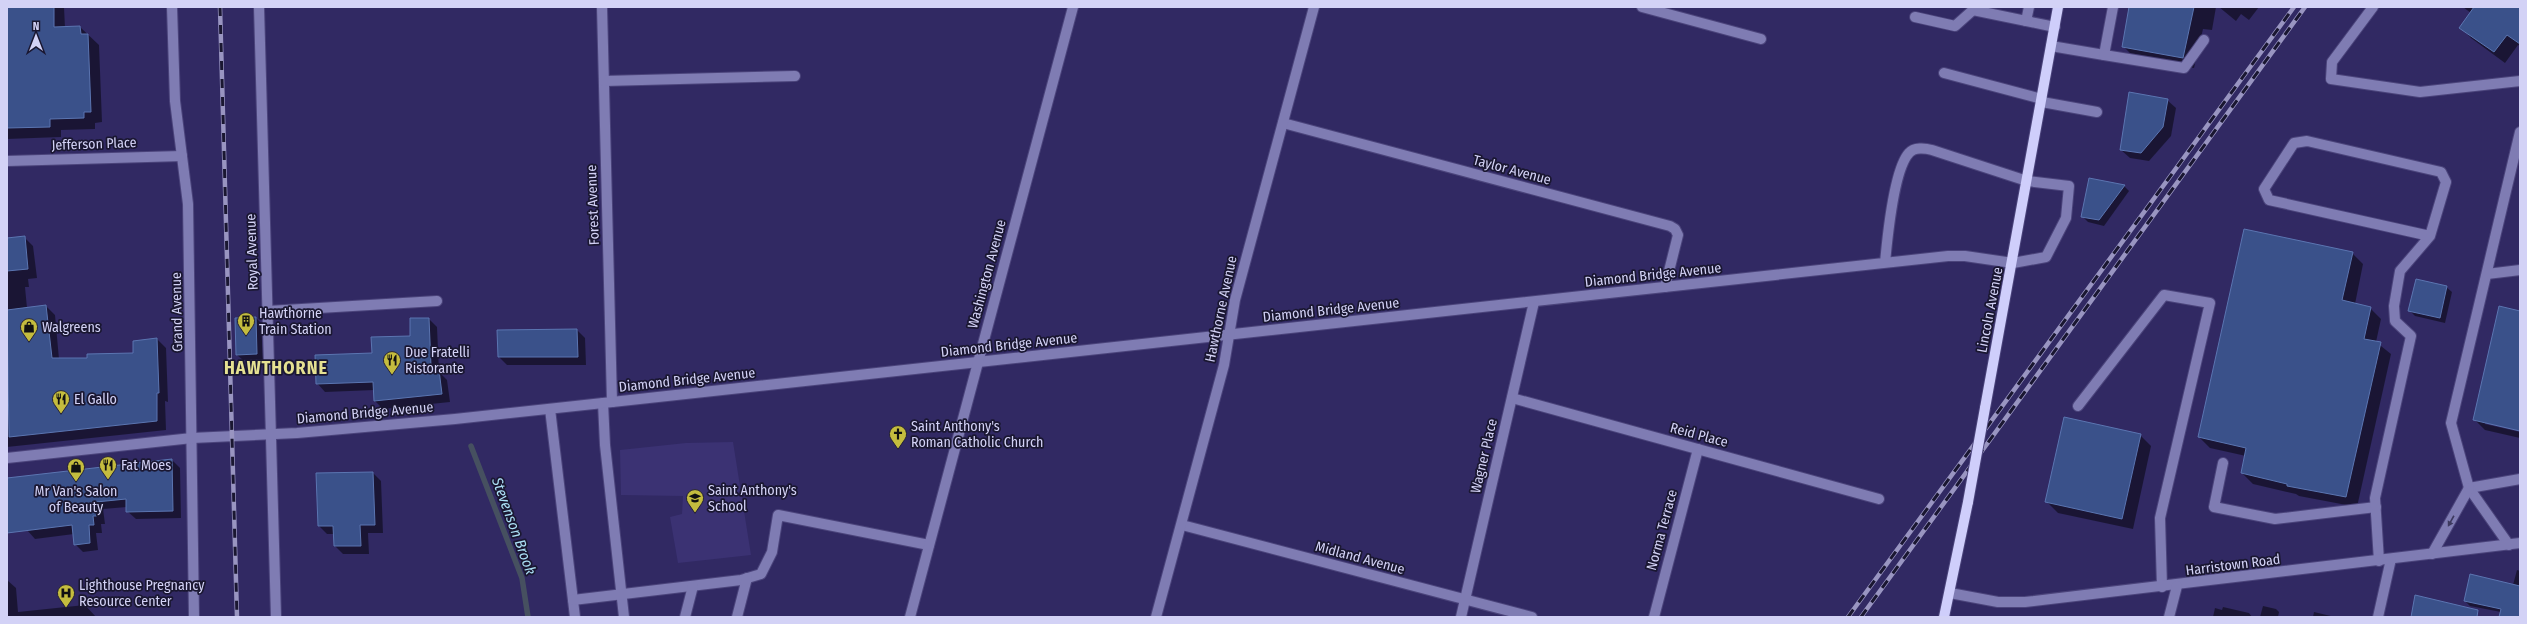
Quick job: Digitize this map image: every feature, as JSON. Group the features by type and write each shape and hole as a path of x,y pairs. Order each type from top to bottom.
{"main road":[{"name":"Lincoln Avenue","path":"1944,617 1968,502 2013,263 2058,7"}],"street":[{"name":"Grand Avenue","path":"172,7 175,101 188,204 194,617"},
{"name":"Royal Avenue","path":"259,7 276,617"},
{"name":"Forest Avenue","path":"602,7 608,403 605,445 624,617"},
{"name":"Washington Avenue","path":"910,617 1073,7"},
{"name":"Hawthorne Avenue","path":"1156,617 1182,525 1230,335 1235,300 1314,7"},
{"path":"1642,7 1761,39"},
{"path":"2026,21 2029,7"},
{"path":"2104,56 2113,7"},
{"path":"2373,7 2332,62 2331,79 2420,92 2520,81"},
{"path":"1915,17 1955,26 1974,8 2055,27"},
{"path":"2051,46 2104,56 2184,68 2204,40"},
{"path":"1944,73 2042,100 2097,112"},
{"path":"604,81 795,76"},
{"name":"Taylor Avenue","path":"1283,123 1670,226 1675,229 1678,235 1665,287"},
{"path":"2509,545 2469,488 2452,423 2520,132"},
{"path":"2379,561 2375,498 2411,336 2395,321 2394,306 2400,271 2430,236 2446,182 2441,172 2307,140 2294,143 2264,189 2269,200 2430,236"},
{"path":"1885,263 1889,225 1902,168 1909,152 1923,148 1932,150 2027,181"},
{"name":"Jefferson Place","path":"7,161 182,156"},
{"name":"Diamond Bridge Avenue","path":"7,458 192,438 271,433 297,433 608,403 1885,263 1965,256 2013,263 2046,257 2066,218 2069,186 2027,181"},
{"path":"2487,274 2520,270"},
{"path":"2078,406 2164,295 2210,303 2160,518 2162,587"},
{"path":"268,312 438,301"},
{"name":"Wagner Place","path":"1461,617 1534,302"},
{"name":"Reid Place","path":"1512,398 1879,499"},
{"path":"550,409 575,617"},
{"name":"Norma Terrace","path":"1654,617 1698,449"},
{"path":"2223,463 2214,507 2275,519 2376,507"},
{"path":"2469,488 2520,480"},
{"path":"2432,554 2469,488"},
{"path":"573,600 693,586 747,578 761,574 772,552 778,515 929,545"},
{"name":"Midland Avenue","path":"1182,525 1532,617"},
{"name":"Harristown Road","path":"1950,593 1998,602 2024,602 2177,586 2520,543"},
{"path":"2378,617 2391,559"},
{"path":"737,617 747,578"},
{"path":"685,617 693,586"},
{"path":"2170,617 2177,586"}],"shaded area":[{"path":"733,442 751,555 678,563 670,517 682,514 683,496 621,495 620,450 686,443"}],"building":[{"path":"7,7 54,7 54,27 80,26 81,34 88,34 91,112 84,112 84,118 50,119 50,127 7,128"},
{"path":"2129,7 2194,7 2183,58 2122,47"},
{"path":"2474,7 2520,7 2520,44 2507,35 2494,52 2459,28"},
{"path":"2129,92 2168,99 2163,127 2141,153 2120,150"},
{"path":"2089,178 2125,185 2099,220 2081,217"},
{"path":"2244,229 2353,252 2342,300 2371,307 2364,339 2381,342 2346,497 2287,486 2287,484 2241,473 2246,448 2198,437"},
{"path":"25,236 28,269 7,271 7,238"},
{"path":"2416,279 2447,286 2440,318 2408,311"},
{"path":"46,305 52,358 87,358 87,354 133,353 133,341 157,338 159,393 157,393 157,421 9,437 7,310"},
{"path":"2499,306 2520,311 2520,431 2473,420"},
{"name":"Hawthorne Train Station","path":"256,317 257,354 236,355 235,318"},
{"path":"410,318 429,318 431,366 434,366 435,371 439,370 442,394 374,401 373,382 316,384 315,355 372,353 371,337 410,336"},
{"path":"577,329 578,357 498,357 497,330"},
{"path":"2064,417 2141,434 2122,519 2045,502"},
{"path":"172,459 173,511 126,512 126,499 96,502 97,516 93,516 94,525 89,525 90,543 74,545 72,525 7,533 7,478"},
{"path":"373,472 375,525 360,525 361,546 334,546 333,526 318,526 316,473"},
{"path":"2470,574 2520,586 2520,617 2499,617 2501,609 2464,601"},
{"path":"2415,595 2478,610 2477,617 2411,617"}],"waterway":[{"name":"Stevenson Brook","path":"471,446 522,578 528,617"}],"railway":[{"path":"220,7 237,617"},
{"path":"1848,617 2294,7"},
{"path":"1861,617 2305,7"}],"place":[{"name":"Hawthorne Train Station","path":"246,336"},
{"name":"Walgreens","path":"29,342"},
{"name":"Due Fratelli Ristorante","path":"392,375"},
{"name":"El Gallo","path":"61,414"},
{"name":"Saint Anthony's Roman Catholic Church","path":"898,449"},
{"name":"Fat Moes","path":"108,480"},
{"name":"Mr Van's Salon of Beauty","path":"76,482"},
{"name":"Saint Anthony's School","path":"695,513"},
{"name":"Lighthouse Pregnancy Resource Center","path":"66,608"}],"district":[{"name":"HAWTHORNE","path":"276,368"}]}
